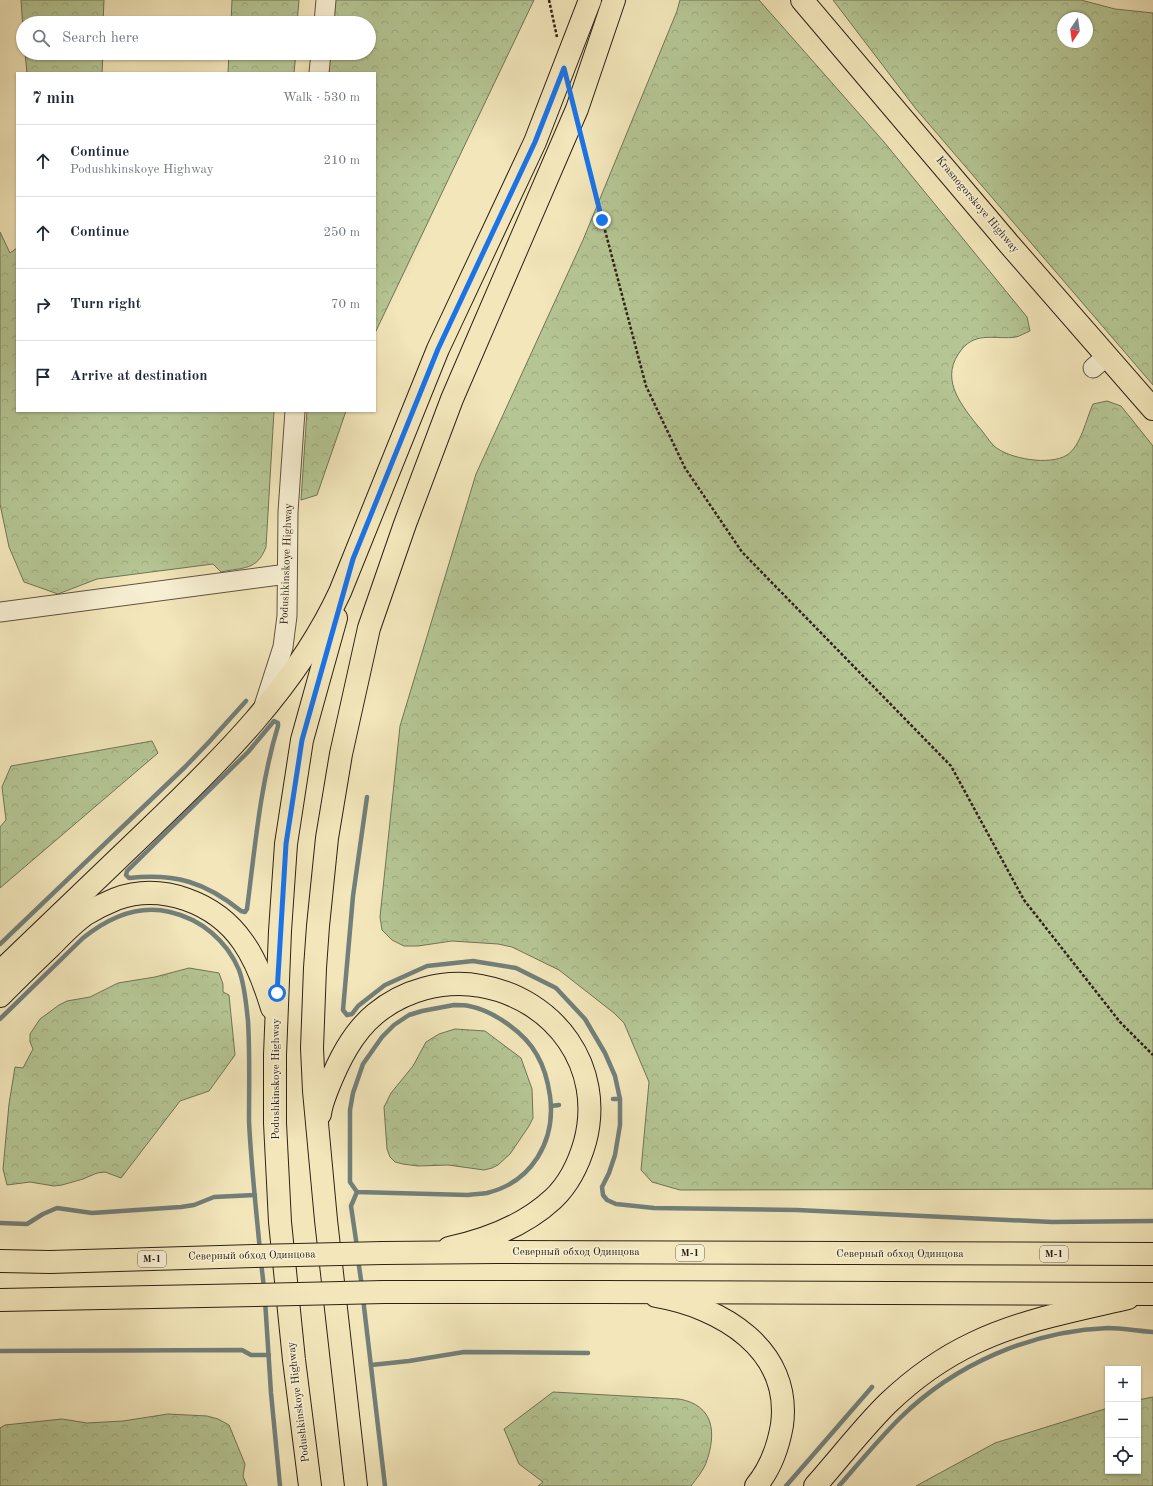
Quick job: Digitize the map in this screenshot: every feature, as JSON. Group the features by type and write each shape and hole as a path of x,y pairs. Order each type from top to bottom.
{"main road":[{"path":"0,972 224,756 262,713 291,675 314,641 332,609 438,349 535,142 590,0"},
{"path":"356,1486 326,1220 314,1091 312,1048 314,968 318,926 328,838 341,754 370,628 405,524 452,399 575,114 614,0"},
{"name":"Krasnogorskoye Highway","path":"802,0 1009,244 1100,362 1153,409"},
{"name":"Podushkinskoye Highway","path":"310,1486 294,1360 280,1222 275,1124 275,1055 280,931 286,844 302,740 353,559"},
{"path":"0,996 72,925 90,912 117,899 132,895 150,893 168,894 186,898 207,909 226,922 243,942 256,964 272,1009 275,1055"},
{"path":"319,1135 321,1108 335,1072 349,1044 362,1026 372,1016 383,1007 407,994 433,986 447,984 462,983 492,988 518,997 530,1004 542,1012 562,1031 579,1059 587,1083 590,1106 587,1136 583,1150 571,1176 554,1198 519,1223 475,1242 424,1252"},
{"path":"0,1250 24,1257 50,1262"},
{"name":"Северный обход Одинцова","path":"0,1261 50,1262 424,1252 1153,1254"},
{"path":"0,1300 58,1300 384,1292 1149,1294"},
{"path":"629,1292 666,1298 706,1311 728,1321 761,1349 772,1368 778,1383 782,1400 783,1418 776,1451 770,1466 756,1486"},
{"path":"815,1486 888,1404 919,1377 953,1354 994,1334 1038,1320 1149,1294"},
{"path":"0,1306 58,1300"}],"street":[{"path":"325,16 326,0"},
{"path":"320,72 321,60"},
{"name":"Podushkinskoye Highway","path":"262,713 283,647 287,616 288,512 295,412"},
{"path":"0,612 287,574"}],"path":[{"path":"549,0 557,38"},
{"path":"575,114 646,386 685,468 742,552 950,766 1024,900 1120,1022 1153,1056"}],"green space":[{"path":"21,0 104,0 103,16 22,16"},
{"path":"232,0 299,0 298,16 231,16"},
{"path":"334,0 534,0 376,331 376,72 329,72 330,60 376,60 376,16 333,16"},
{"path":"680,0 759,0 884,142 1027,317 1030,331 1016,337 987,337 974,340 962,349 955,359 952,369 954,389 958,398 994,446 1001,451 1030,460 1051,460 1060,458 1072,451 1080,439 1093,404 1107,401 1121,406 1153,446 1153,1189 680,1190 652,1182 641,1170 649,1082 624,1023 614,1013 559,970 512,947 498,944 452,941 418,946 404,946 392,940 382,930 380,917 400,726 476,474 583,240 677,11"},
{"path":"833,0 1081,0 1115,9 1153,13 1153,385 916,109"},
{"path":"26,60 103,60 102,72 27,72"},
{"path":"229,60 295,60 294,72 228,72"},
{"path":"0,232 10,253 16,249 16,412 274,412 266,547 258,560 248,567 221,572 213,564 97,579 58,594 24,582 9,547 0,504"},
{"path":"307,412 346,412 317,495 301,500"},
{"path":"152,741 158,753 0,888 0,827 6,820 2,787 11,766"},
{"path":"189,968 219,973 223,984 223,992 229,995 235,1055 209,1091 180,1101 121,1178 105,1172 97,1173 62,1185 54,1186 30,1182 7,1185 3,1169 9,1104 15,1067 23,1068 33,1049 30,1042 30,1034 40,1019 67,1001 90,997 118,983 155,977"},
{"path":"455,1029 485,1031 521,1058 532,1089 533,1118 510,1154 498,1165 492,1168 484,1170 448,1165 418,1166 395,1162 390,1157 387,1149 384,1107 391,1093 413,1066 426,1042 439,1034"},
{"path":"553,1392 679,1399 691,1402 700,1407 706,1414 712,1431 705,1466 691,1486 538,1486 543,1482 519,1464 504,1429"},
{"path":"1153,1397 1153,1486 916,1486 995,1443 1105,1409 1105,1474 1141,1474 1141,1399"},
{"path":"168,1414 207,1416 218,1419 229,1425 245,1464 243,1476 247,1486 0,1486 0,1428 5,1425 62,1419 87,1423 123,1421"}],"waterway":[{"path":"0,944 185,767 246,701"},
{"path":"274,721 278,723 278,726 262,794 247,909 245,912 241,911 228,901 202,886 189,882 161,877 129,878 126,875 127,871 248,752 274,721"},
{"path":"367,797 353,896 343,1010 347,1015 352,1014 358,1006 385,985 427,966 473,961 516,968 556,988 585,1019 605,1053 615,1076 620,1099 620,1125 615,1155 609,1173 602,1187 603,1195 607,1200 616,1204 654,1208 797,1210 1052,1222 1153,1221"},
{"path":"0,1019 83,938 103,924 124,914 146,910 170,912 192,920 212,933 228,950 234,959 243,982 245,995 249,1033 249,1121 260,1251"},
{"path":"454,1005 479,1009 498,1018 517,1031 532,1047 542,1064 550,1096 551,1113 545,1144 538,1157 517,1180 503,1188 487,1193 468,1195 357,1192 350,1182 350,1110 353,1093 363,1064 382,1037 394,1025 409,1015 454,1005"},
{"path":"613,1099 620,1099"},
{"path":"551,1106 559,1105"},
{"path":"357,1192 351,1206 357,1247"},
{"path":"0,1223 27,1224 43,1214 57,1208 92,1213 181,1207 194,1205 214,1197 255,1195"},
{"path":"358,1259 362,1287"},
{"path":"261,1262 264,1288"},
{"path":"363,1298 385,1486"},
{"path":"265,1300 271,1393 280,1486"},
{"path":"839,1486 900,1418 922,1399 945,1382 996,1354 1051,1336 1079,1331 1119,1328 1153,1332"},
{"path":"0,1351 242,1350 251,1355 269,1355"},
{"path":"371,1365 409,1361 464,1352 588,1353"},
{"path":"786,1486 872,1387"}],"route":[{"path":"277,993 286,844 302,740 353,559 438,349 535,142 564,68 569,94 602,220"}]}
